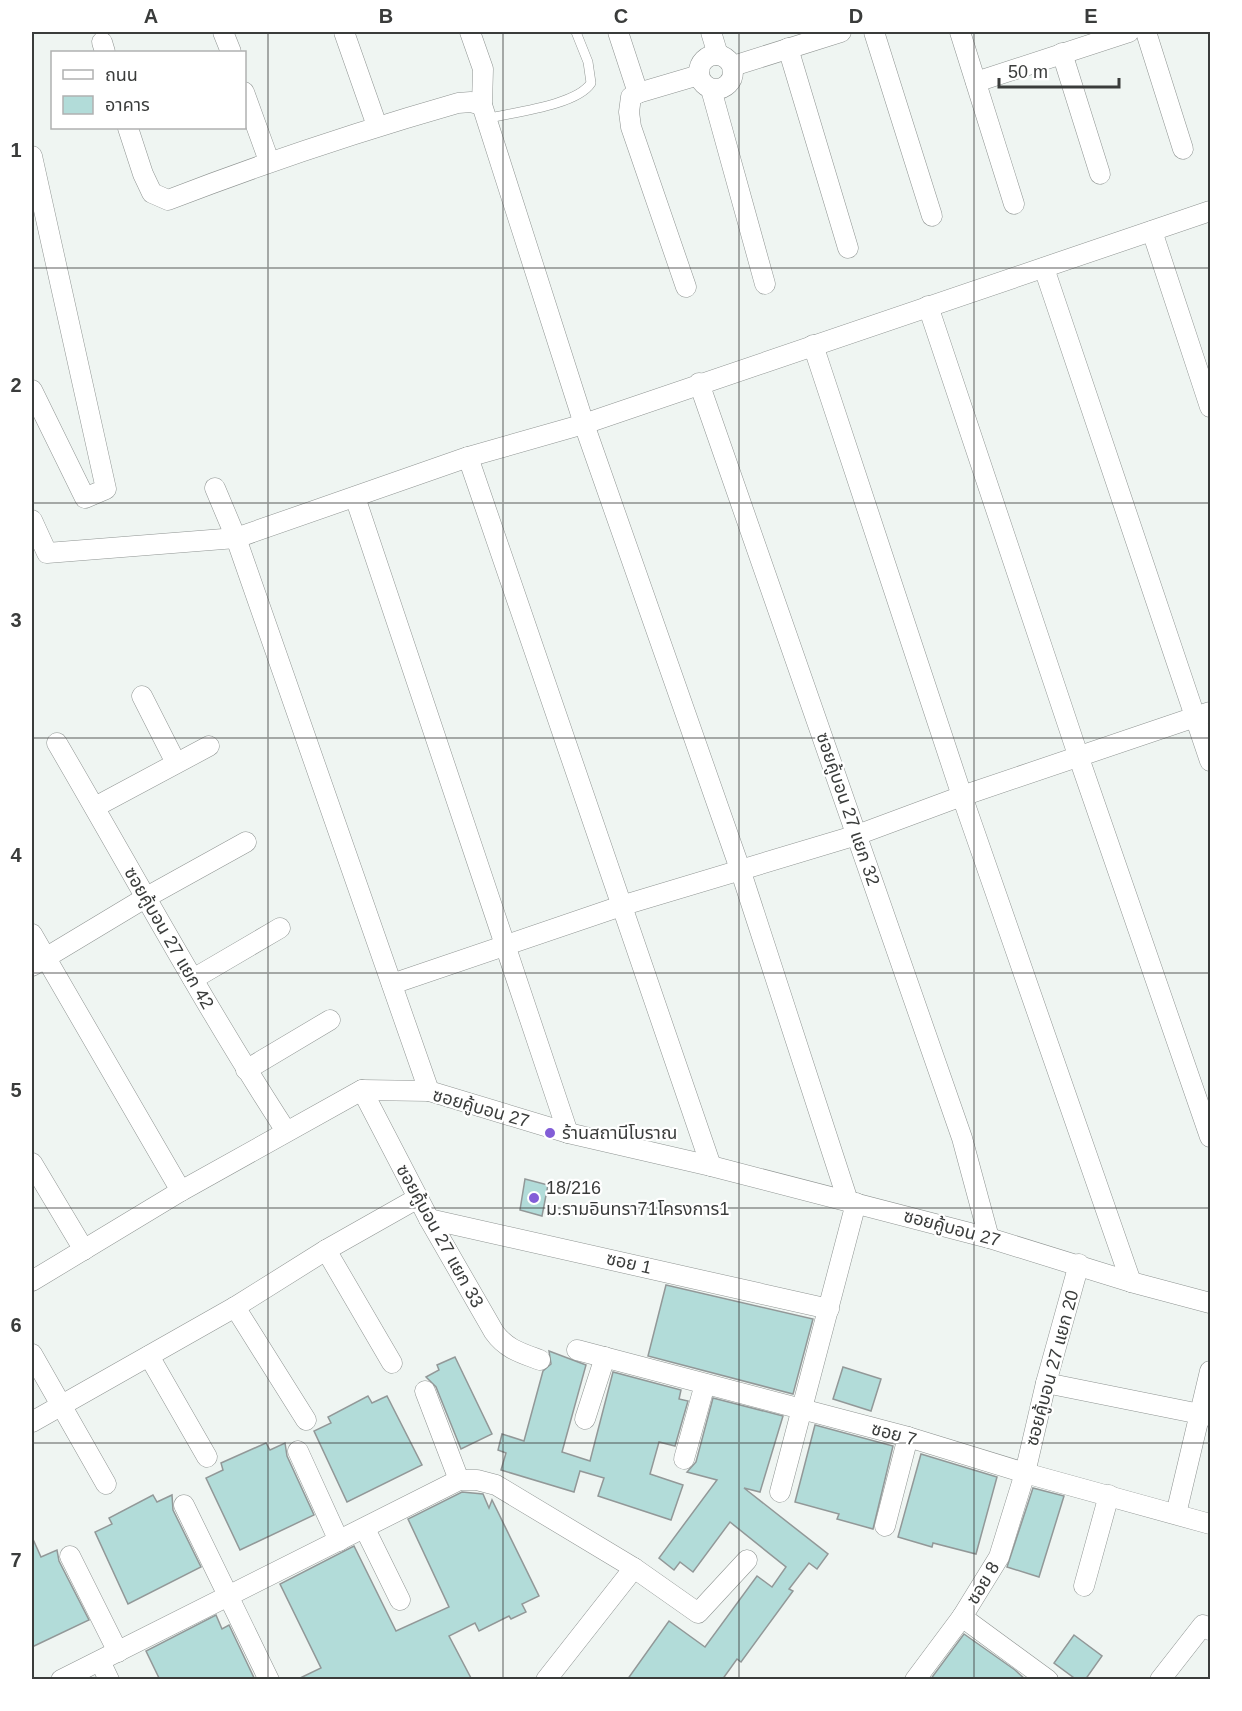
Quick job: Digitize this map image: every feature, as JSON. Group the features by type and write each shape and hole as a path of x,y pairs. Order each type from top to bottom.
{"street":[{"path":"223,32 231,51"},
{"path":"344,32 377,126"},
{"path":"470,32 483,69 486,112 584,424 740,869 852,1202 830,1310 780,1492"},
{"path":"618,32 638,93"},
{"path":"686,287 631,127 628,103 631,97 638,93 705,82 724,88 729,84 734,73 711,32"},
{"path":"765,284 705,82 702,63 706,58 726,60 788,48 807,37 841,32"},
{"path":"874,32 932,216"},
{"path":"960,32 1014,204"},
{"path":"976,82 1129,32"},
{"path":"1146,32 1183,149"},
{"path":"788,48 848,248"},
{"path":"1062,53 1100,174"},
{"path":"246,98 269,161"},
{"path":"128,129 143,174 152,192 168,200 269,161 458,103 471,102 486,112"},
{"path":"32,156 106,489 85,498 32,390"},
{"path":"32,520 47,553 236,538 468,457 584,424 1210,211"},
{"path":"1152,231 1210,407"},
{"path":"1044,268 1203,715 1210,761"},
{"path":"928,306 1079,758 1210,1137"},
{"path":"813,345 962,796 1131,1282"},
{"name":"ซอยคู้บอน 27 แยก 32","path":"699,383 962,1138 989,1238"},
{"path":"468,457 624,905 711,1166"},
{"path":"215,488 236,538 429,1092"},
{"path":"355,497 568,1133"},
{"path":"142,696 176,763"},
{"path":"392,984 624,905 857,835 962,796 1203,715"},
{"name":"ซอยคู้บอน 27 แยก 42","path":"57,743 246,1070 285,1131"},
{"path":"94,807 209,746"},
{"path":"38,962 145,898 246,842"},
{"path":"193,979 280,928"},
{"path":"32,934 38,962 181,1191"},
{"path":"246,1070 330,1020"},
{"name":"ซอยคู้บอน 27","path":"32,1281 181,1191 362,1090 429,1092 568,1133 711,1166 989,1238 1079,1264 1131,1282 1210,1303"},
{"name":"ซอยคู้บอน 27 แยก 33","path":"362,1090 429,1219 501,1343 515,1352 540,1360"},
{"path":"32,1163 84,1250"},
{"path":"32,1422 61,1403 235,1307 326,1250 418,1198"},
{"name":"ซอย 1","path":"429,1219 830,1310"},
{"path":"326,1250 392,1363"},
{"name":"ซอยคู้บอน 27 แยก 20","path":"1025,1473 1046,1383 1079,1264"},
{"path":"235,1307 306,1420"},
{"name":"ซอย 7","path":"577,1350 908,1437 1025,1473 1210,1524"},
{"path":"32,1354 106,1484"},
{"path":"149,1356 207,1458"},
{"path":"585,1419 604,1357"},
{"path":"1176,1514 1205,1414 1210,1371"},
{"path":"1046,1383 1205,1414"},
{"path":"684,1459 705,1384"},
{"path":"424,1391 459,1480"},
{"path":"885,1526 908,1437"},
{"path":"298,1451 339,1541"},
{"name":"ซอย 8","path":"915,1680 962,1617 999,1557 1025,1473"},
{"path":"62,1680 459,1480 477,1480 496,1485 634,1568 698,1613 747,1560"},
{"path":"1084,1586 1109,1495"},
{"path":"184,1505 269,1680"},
{"path":"365,1529 400,1600"},
{"path":"70,1556 118,1652"},
{"path":"546,1680 634,1568"},
{"path":"962,1617 1048,1680"},
{"path":"1160,1680 1208,1624"},
{"path":"100,1660 109,1680"}],"lane":[{"path":"486,112 568,99 586,91 591,83 588,62 576,32"}],"building":[{"name":"18/216 ม.รามอินทรา71โครงการ1","path":"525,1179 548,1185 542,1216 520,1210"},
{"path":"666,1285 813,1319 793,1394 648,1356"},
{"path":"549,1351 586,1365 562,1452 590,1461 613,1372 681,1390 679,1399 688,1401 675,1446 659,1442 650,1474 683,1485 671,1520 598,1496 604,1478 580,1471 574,1492 501,1470 506,1453 498,1450 502,1434 524,1441 543,1371 551,1364"},
{"path":"455,1357 492,1434 461,1449 436,1387 426,1377 439,1370 437,1365"},
{"path":"843,1367 881,1379 871,1411 833,1399"},
{"path":"368,1396 372,1403 387,1396 422,1465 347,1502 314,1431 331,1423 328,1417"},
{"path":"713,1398 783,1416 760,1492 744,1488 828,1554 817,1569 809,1563 789,1589 793,1591 741,1662 737,1659 722,1680 627,1680 669,1621 705,1647 757,1576 772,1587 786,1567 730,1522 693,1572 680,1562 674,1570 659,1558 717,1480 687,1472 696,1462"},
{"path":"815,1425 893,1446 873,1529 837,1519 839,1514 795,1502"},
{"path":"266,1443 270,1450 285,1443 287,1456 314,1515 240,1550 206,1478 223,1470 221,1463"},
{"path":"921,1454 997,1477 976,1554 933,1543 932,1547 898,1537"},
{"path":"1033,1488 1064,1496 1039,1577 1007,1567"},
{"path":"462,1492 483,1494 489,1508 492,1500 539,1596 522,1604 526,1612 511,1619 509,1616 479,1631 475,1623 449,1636 472,1680 296,1680 321,1668 280,1584 354,1546 396,1631 449,1607 408,1519"},
{"path":"153,1495 157,1502 172,1495 173,1510 201,1567 128,1604 95,1532 112,1524 109,1518"},
{"path":"32,1537 41,1557 57,1550 59,1561 89,1620 32,1647"},
{"path":"216,1615 222,1629 229,1625 255,1680 160,1680 146,1651"},
{"path":"964,1634 1015,1670 1026,1680 930,1680"},
{"path":"1074,1635 1102,1656 1085,1680 1077,1680 1054,1663"}],"place":[{"name":"ร้านสถานีโบราณ","path":"550,1133"},
{"name":"18/216 ม.รามอินทรา71โครงการ1","path":"534,1198"}]}
